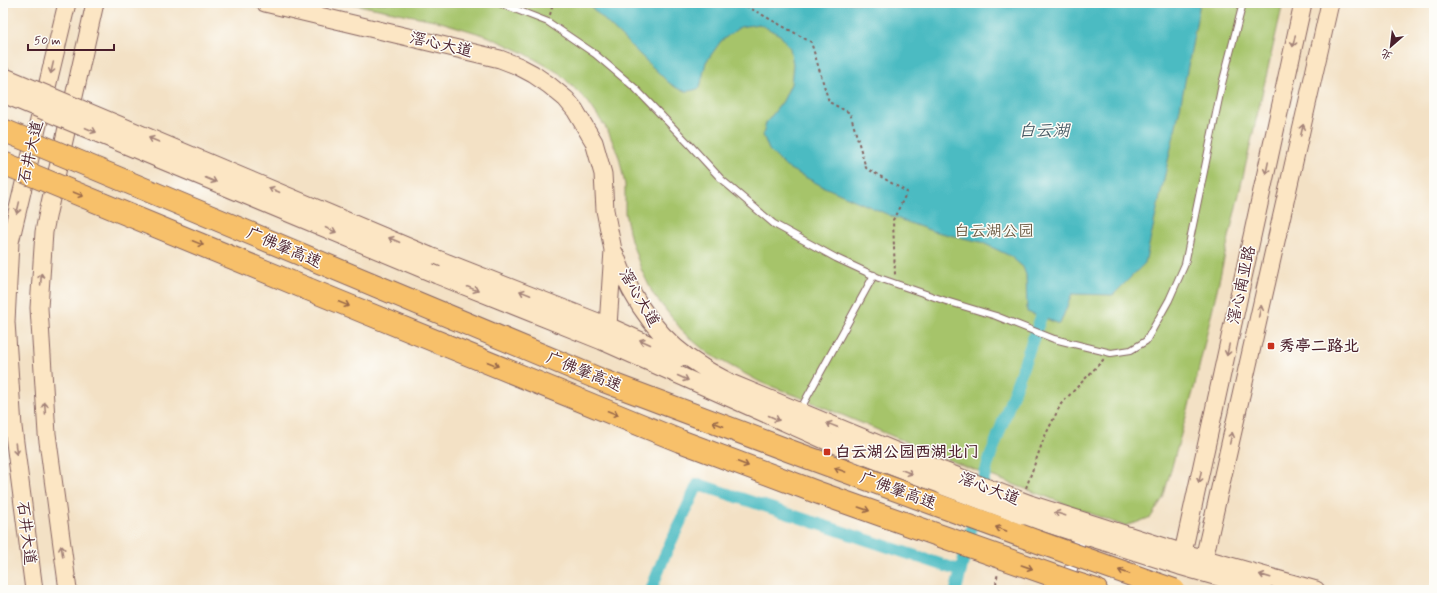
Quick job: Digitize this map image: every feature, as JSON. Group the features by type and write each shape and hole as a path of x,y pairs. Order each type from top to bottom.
{"highway":[{"name":"广佛肇高速","path":"3,129 604,381 1026,538 1174,590"},
{"name":"广佛肇高速","path":"3,163 680,441 1075,588 1096,590"}],"street":[{"name":"石井大道","path":"34,590 13,428 6,322 10,250 13,229 67,3"},
{"name":"石井大道","path":"68,590 46,434 39,308 44,232 95,3"},
{"name":"滘心大道","path":"265,3 500,59 518,66 549,85 566,98 586,127 594,142 603,174 605,210 614,250 628,286 657,330 673,346 704,369 728,390 829,442 1026,505 1082,528 1182,560 1316,590"},
{"name":"滘心南亚路","path":"1182,560 1303,3"},
{"name":"滘心南亚路","path":"1202,565 1330,3"},
{"path":"3,76 430,256 728,390"},
{"path":"3,94 437,275 605,334"},
{"name":"滘心大道","path":"605,334 614,250"},
{"name":"滘心大道","path":"728,390 799,412 944,479"},
{"path":"1075,588 1082,528"},
{"name":"滘心大道","path":"1202,565 1263,590"}],"lane":[{"path":"499,3 548,22 595,54 635,88 690,144 722,180 774,224 836,258 896,284 996,316 1054,339 1111,353 1131,350 1146,341 1169,300 1185,264 1222,84 1243,3"},
{"path":"799,412 874,275"}],"path":[{"path":"548,22 553,3"},
{"path":"741,3 811,42 829,102 850,113 866,168 907,192 892,220 896,284"},
{"path":"1026,505 1044,438 1061,404 1111,353"},
{"path":"997,590 996,580 999,573"}],"green space":[{"name":"白云湖公园","path":"348,3 1283,3 1195,385 1163,498 1151,517 1124,526 954,462 760,382 709,354 685,334 653,294 641,269 631,240 625,213 625,185 619,157 608,131 589,103 559,73 524,53 487,36 434,20"}],"water":[{"name":"白云湖","path":"587,3 1200,3 1180,108 1145,263 1113,295 1072,294 1060,324 1027,312 1026,275 1023,267 1010,256 981,242 932,231 896,218 822,186 786,167 769,150 763,135 766,123 783,101 791,84 793,64 790,48 780,35 759,24 740,27 721,41 706,62 700,88 690,91 683,91 668,82"}],"waterway":[{"path":"980,494 988,463 1041,317"},
{"path":"651,590 664,557 698,484 961,571"},
{"path":"956,590 975,514"}],"place":[{"name":"秀亭二路北","path":"1271,346"},
{"name":"白云湖公园西湖北门","path":"827,452"}]}
